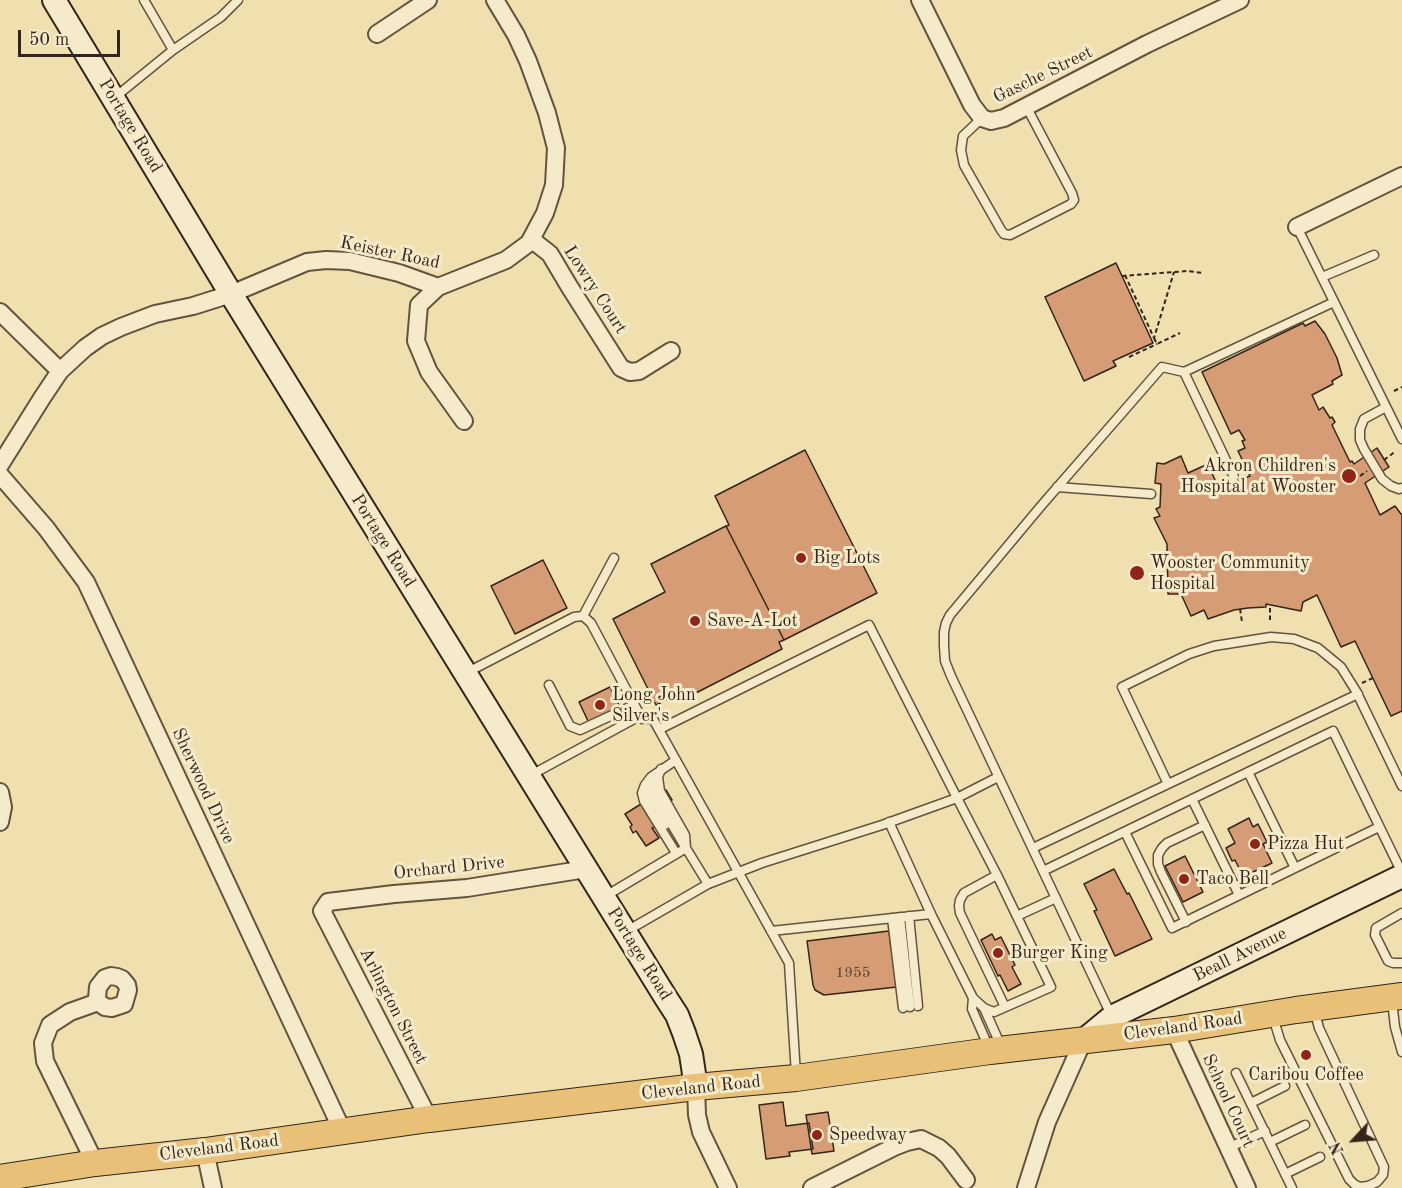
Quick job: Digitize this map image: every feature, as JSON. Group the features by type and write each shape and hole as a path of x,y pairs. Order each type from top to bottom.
{"main road":[{"name":"Portage Road","path":"54,0 231,294 677,1015 691,1054 696,1087"},
{"name":"Beall Avenue","path":"1083,1041 1112,1017 1402,875"},
{"name":"Cleveland Road","path":"0,1178 95,1163 205,1151 429,1119 696,1087 796,1078 1174,1030 1397,997"}],"street":[{"path":"377,34 428,0"},
{"name":"Keister Road","path":"0,465 60,371 85,348 121,327 155,314 193,306 231,294 307,262 350,261 399,273 438,287 506,260 529,243 545,213 554,185 556,148 547,113 528,61 516,35 495,0"},
{"name":"Gasche Street","path":"920,0 972,105 982,118 991,121 1004,118 1147,44 1240,0"},
{"path":"1297,227 1402,176"},
{"name":"Lowry Court","path":"531,239 550,254 621,368 630,372 639,372 671,351"},
{"path":"438,287 419,305 416,341 429,372 464,421"},
{"path":"0,312 60,371"},
{"name":"Sherwood Drive","path":"0,475 46,528 86,582 343,1132"},
{"path":"0,792 3,807 0,822"},
{"name":"Orchard Drive","path":"322,911 328,902 467,888 586,869"},
{"name":"Arlington Street","path":"322,911 429,1119"},
{"path":"95,1163 45,1061 43,1043 50,1025 70,1012 98,1002"},
{"name":"School Court","path":"1174,1030 1247,1188"},
{"path":"1026,1188 1047,1122 1083,1041"},
{"path":"696,1087 700,1132 728,1188"},
{"path":"812,1188 894,1147 921,1139 939,1148 948,1156 966,1180"},
{"path":"205,1151 213,1188"}],"lane":[{"path":"144,0 173,50"},
{"path":"114,98 173,50 221,17 238,0"},
{"path":"982,118 963,136 961,150 964,165 1000,230 1010,235 1071,204 1074,200 1026,106"},
{"path":"1297,227 1402,436"},
{"path":"1322,277 1374,255"},
{"path":"1112,1017 951,676 945,661 944,632 950,615 1057,487 1162,367 1184,372 1334,303"},
{"path":"1184,372 1234,477"},
{"path":"1386,407 1364,419 1360,429 1360,441 1382,479 1391,486 1402,488"},
{"path":"1057,487 1151,495"},
{"path":"583,616 614,558"},
{"path":"465,673 574,617 583,616 591,622 642,719"},
{"path":"660,729 869,625 997,875 1050,987 994,1012 984,1008 973,998 889,822"},
{"path":"1168,784 1122,687 1189,654 1214,646 1271,637 1294,639 1318,648 1341,667 1358,694 1402,786"},
{"path":"549,685 570,726 580,730 634,705"},
{"path":"1033,848 1358,694"},
{"path":"529,776 636,718 653,719 789,963 796,1078"},
{"path":"1043,870 1333,731 1402,875"},
{"path":"676,760 656,773 645,785 642,793 644,801 708,884"},
{"path":"1248,772 1295,868"},
{"path":"604,898 681,851 685,835 660,791 656,773"},
{"path":"625,932 708,884 762,863 957,798 998,777"},
{"path":"1192,799 1239,895"},
{"path":"1186,922 1161,872 1158,855 1167,843 1205,825"},
{"path":"1125,832 1172,928 1379,827"},
{"path":"997,875 964,893 959,906 960,913 1005,1007"},
{"path":"1017,916 1056,898"},
{"path":"1402,913 1376,928 1375,935 1388,961 1402,963"},
{"path":"771,931 931,914"},
{"path":"900,917 910,1007 900,917"},
{"path":"1397,997 1395,1027 1402,1052"},
{"path":"973,998 972,1009 996,1051"},
{"path":"984,1008 996,1051"},
{"path":"1272,1014 1280,1040 1349,1179 1359,1187 1368,1186 1377,1182 1383,1175 1384,1167 1319,1028 1314,1008"},
{"path":"1236,1073 1292,1188"},
{"path":"1251,1103 1285,1086"},
{"path":"1270,1142 1305,1125"},
{"path":"1228,1148 1265,1131"},
{"path":"1285,1174 1320,1157"}],"path":[{"path":"1156,344 1123,275 1187,271 1203,273"},
{"path":"1154,338 1174,272"},
{"path":"1129,357 1180,333"},
{"path":"1394,391 1402,387"},
{"path":"1270,605 1270,620"},
{"path":"1240,609 1242,622"},
{"path":"1362,684 1373,678"}],"building":[{"path":"1116,263 1153,343 1113,361 1116,366 1084,381 1045,297"},
{"path":"1315,321 1325,334 1337,358 1342,375 1332,381 1333,384 1312,395 1319,410 1323,407 1335,422 1332,425 1350,462 1354,464 1377,448 1389,467 1365,483 1380,515 1395,506 1402,514 1402,711 1391,716 1355,641 1341,647 1317,595 1303,602 1301,611 1266,604 1266,607 1234,610 1208,619 1204,610 1191,616 1181,594 1168,594 1167,544 1154,518 1160,516 1156,509 1160,507 1161,484 1155,483 1157,463 1164,464 1181,456 1188,473 1208,464 1219,489 1250,476 1238,451 1245,448 1242,441 1245,440 1239,430 1231,434 1202,372 1303,323 1305,326"},
{"path":"805,450 877,593 784,640 726,526 729,525 715,496"},
{"path":"726,526 784,640 779,642 782,649 686,698 682,692 656,705 613,619 665,592 651,564"},
{"path":"543,560 567,608 515,634 491,586"},
{"name":"Long John Silver's","path":"610,687 620,707 589,723 579,702"},
{"path":"666,790 672,800 648,815 655,827 652,828 659,838 646,846 636,831 633,833 630,827 632,825 625,814"},
{"path":"1249,818 1253,827 1258,824 1267,842 1263,844 1272,863 1251,873 1250,871 1242,874 1226,848 1235,843 1228,829"},
{"name":"Taco Bell","path":"1185,856 1203,892 1183,902 1165,866"},
{"path":"1114,869 1152,939 1115,956 1084,884"},
{"path":"889,931 891,949 902,948 897,987 824,995 815,990 807,941"},
{"name":"Burger King","path":"992,934 995,940 1001,937 1015,965 1012,967 1021,984 1008,991 1000,975 998,976 981,940"},
{"path":"783,1102 786,1126 809,1123 813,1149 789,1152 790,1156 766,1159 759,1105"},
{"path":"828,1112 834,1151 812,1154 806,1115"}],"place":[{"name":"Akron Children's Hospital at Wooster","path":"1349,476"},
{"name":"Big Lots","path":"801,558"},
{"name":"Wooster Community Hospital","path":"1137,573"},
{"name":"Save-A-Lot","path":"695,621"},
{"name":"Long John Silver's","path":"600,705"},
{"name":"Pizza Hut","path":"1255,844"},
{"name":"Taco Bell","path":"1184,879"},
{"name":"Burger King","path":"998,953"},
{"name":"Caribou Coffee","path":"1306,1055"},
{"name":"Speedway","path":"817,1135"}]}
